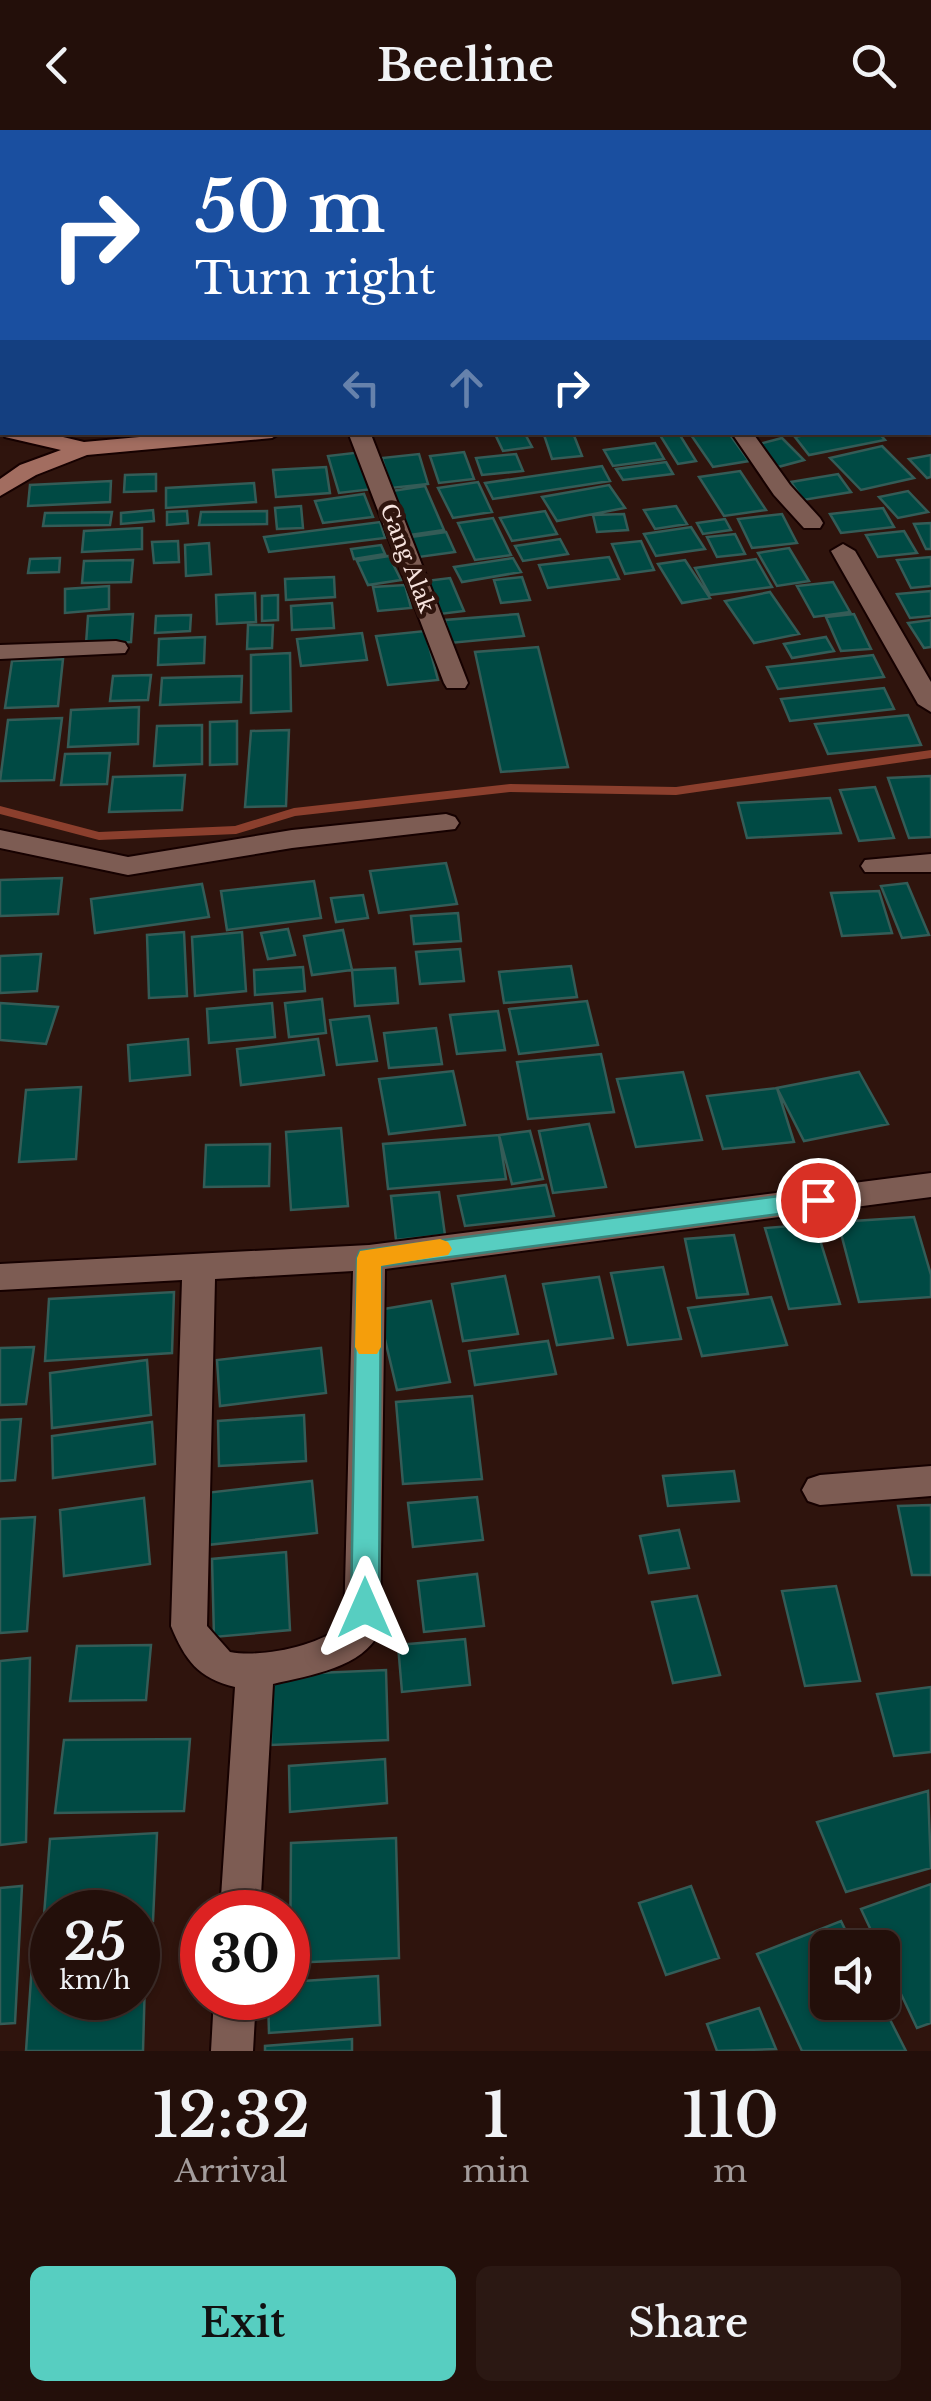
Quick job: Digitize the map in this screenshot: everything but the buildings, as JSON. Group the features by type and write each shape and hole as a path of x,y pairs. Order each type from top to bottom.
{"street":[{"path":"26,435 84,449"},
{"path":"0,489 28,470 84,449 239,435"},
{"name":"Gang Alak","path":"360,435 456,683"},
{"path":"743,435 782,490 812,523"},
{"path":"844,551 931,704"},
{"path":"0,652 116,648"},
{"path":"0,839 128,866 292,839 446,823"},
{"path":"874,866 931,864"},
{"path":"0,1277 369,1258 931,1186"},
{"path":"199,1267 189,1626 196,1650 213,1664 255,1674 348,1646 362,1630 369,1258"},
{"path":"820,1490 931,1481"},
{"path":"241,1890 255,1674"},
{"path":"232,2051 234,2020"}],"waterway":[{"path":"0,810 99,836 236,830 294,812 510,788 676,791 931,754"}],"slow traffic":[{"path":"368,1347 369,1258 440,1249"}],"route":[{"path":"365,1608 369,1258 818,1200"}]}
